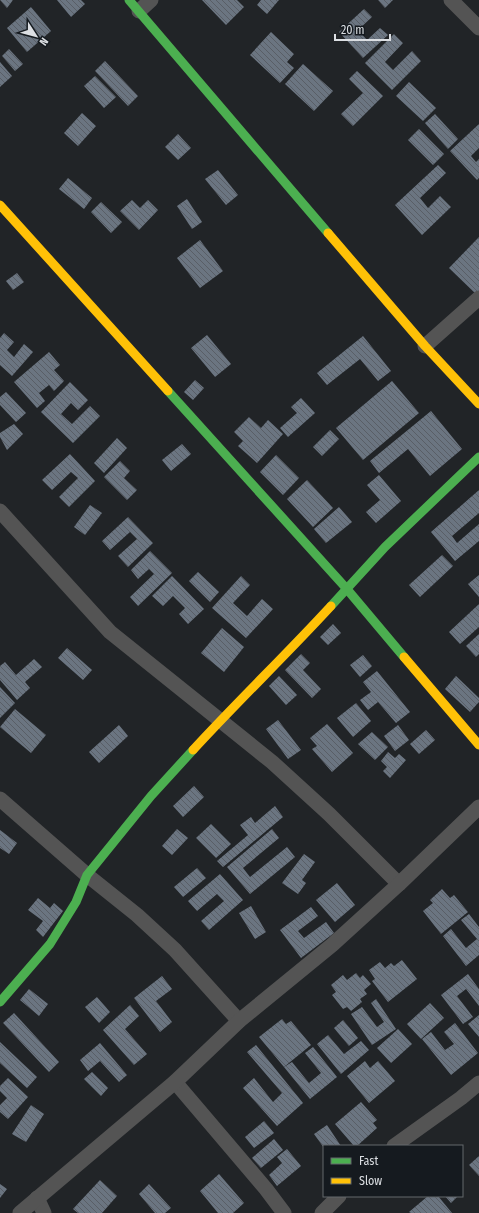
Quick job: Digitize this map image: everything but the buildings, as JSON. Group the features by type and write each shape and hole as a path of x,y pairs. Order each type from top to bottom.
{"street":[{"path":"151,0 134,6 425,346 479,404"},
{"path":"451,0 479,28"},
{"path":"0,205 346,588 479,745"},
{"path":"425,346 479,298"},
{"path":"2,997 50,944 76,902 87,875 151,796 220,720 284,657 385,547 479,457"},
{"path":"0,511 110,632 272,762 318,804 399,884"},
{"path":"0,799 87,875 137,914 174,950 239,1021"},
{"path":"20,1213 175,1082 239,1021 332,945 399,884 479,807"},
{"path":"175,1082 266,1189 284,1213"},
{"path":"395,1145 479,1083"},
{"path":"322,1213 338,1197"},
{"path":"37,1198 44,1213"}],"traffic: fast":[{"path":"129,0 328,233"},
{"path":"168,391 346,588 404,657"},
{"path":"331,606 385,547 479,457"},
{"path":"0,1002 50,944 76,902 87,875 151,796 193,750"}],"traffic: slow":[{"path":"0,205 168,391"},
{"path":"328,233 425,346 479,404"},
{"path":"193,750 331,606"},
{"path":"404,657 479,745"}]}
